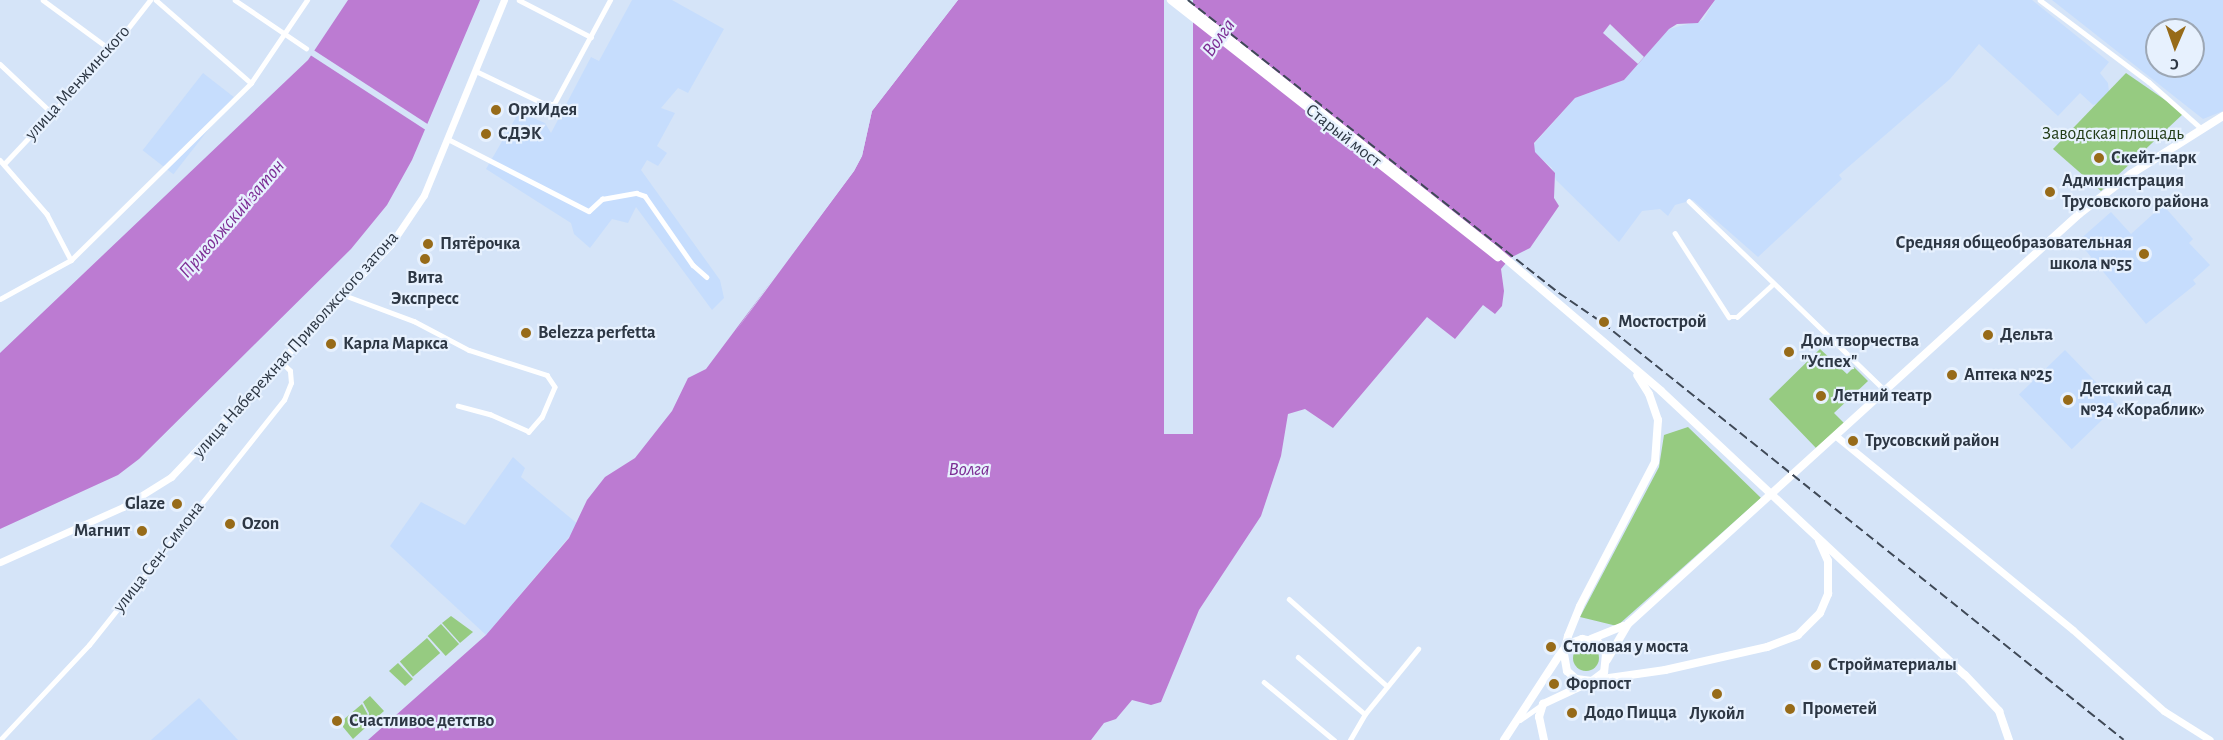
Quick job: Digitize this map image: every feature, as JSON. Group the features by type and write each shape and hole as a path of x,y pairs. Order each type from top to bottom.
{"main road":[{"name":"улица Набережная Приволжского затона","path":"0,562 123,507 171,477 282,363 344,295 409,219 448,139 504,0"},
{"name":"Старый мост","path":"1171,0 1554,299 1622,358"},
{"name":"Старый мост","path":"1180,0 1516,269"},
{"path":"1565,648 1567,671 1576,679 1594,681 1604,672 1607,660 1628,624 2087,207 2223,116"},
{"path":"1622,358 1811,531 1999,711 2009,740"},
{"path":"1504,740 1565,648 1580,606 1647,480 1658,448 1655,408 1641,380 1622,358"},
{"path":"1836,436 2073,630 2164,711 2210,740"},
{"path":"1544,740 1539,725 1540,709 1546,701 1594,681 1665,670 1767,647 1798,635 1820,613 1828,594 1828,561 1811,531"},
{"path":"1565,648 1576,640 1590,639 1628,624"},
{"path":"1590,639 1604,648 1607,660"}],"street":[{"path":"44,0 111,50"},
{"name":"улица Менжинского","path":"2,162 111,50 150,0"},
{"path":"156,0 251,83"},
{"path":"235,0 306,48"},
{"path":"0,299 71,260 251,83 287,34 307,0"},
{"path":"519,0 591,37"},
{"path":"476,71 545,105 554,104 610,0"},
{"path":"2040,0 2149,82 2202,129"},
{"path":"0,64 52,113"},
{"path":"448,139 589,211 602,199 636,193 645,196 693,265 707,277"},
{"path":"2,162 47,214 71,260"},
{"path":"1689,201 1885,390"},
{"path":"1675,233 1729,317 1737,317 1773,284"},
{"path":"344,295 414,321 469,350 547,375 555,387 542,417 529,432 491,415 458,406"},
{"name":"улица Сен-Симона","path":"0,740 89,645 284,400 291,383 290,371 282,363"},
{"path":"1289,599 1387,686"},
{"path":"1350,740 1365,714 1418,649"},
{"path":"1298,657 1365,714"},
{"path":"1264,682 1334,740"},
{"path":"1518,722 1546,701"}],"shaded area":[{"path":"632,0 672,0 724,29 688,93 678,88 661,108 675,113 657,146 667,153 658,166 647,160 641,170 720,280 724,298 712,310 636,207 628,223 612,219 590,248 574,234 571,223 486,169 519,112 545,123 551,133 591,57 599,61"},
{"path":"1715,0 2032,0 2109,62 2100,73 2108,83 2109,92 2101,102 2093,105 2080,93 2058,116 1979,44 1950,79 1839,175 1842,179 1758,257 1693,200 1675,205 1668,216 1660,209 1642,211 1619,242 1556,180 1552,168 1534,152 1534,144 1575,98 1624,80 1669,29 1703,20"},
{"path":"2052,0 2223,0 2223,111 2203,119 2151,78 2205,78 2205,18 2145,18 2145,73"},
{"path":"203,73 234,97 173,174 143,150"},
{"name":"Средняя общеобразовательная школа №55","path":"2163,205 2193,239 2189,243 2210,265 2193,280 2196,284 2146,324 2078,241 2111,212 2131,234"},
{"name":"Детский сад №34 «Кораблик»","path":"2065,350 2118,405 2072,449 2019,394"},
{"path":"513,457 525,468 521,477 579,525 486,635 390,546 421,502 465,525"},
{"path":"199,698 238,740 151,740"}],"green space":[{"name":"Заводская площадь","path":"2126,73 2184,113 2101,191 2053,149"},
{"path":"1820,349 1847,374 1854,367 1868,381 1834,413 1844,423 1816,448 1769,399"},
{"path":"1688,427 1761,498 1617,626 1580,617 1659,467 1664,435"},
{"path":"451,616 473,632 460,643 442,623"},
{"path":"441,624 459,644 446,656 428,636"},
{"path":"427,638 440,653 413,677 400,662"},
{"path":"1586,645 1595,649 1599,658 1595,667 1586,671 1577,667 1573,658 1577,649"},
{"path":"398,663 413,679 405,686 389,671"},
{"path":"370,696 384,711 367,726 369,713 363,702"},
{"path":"362,704 369,717 365,728 353,739 343,727 343,720"}],"water":[{"name":"Приволжский затон","path":"348,0 480,0 412,160 387,205 351,249 139,459 118,475 0,529 0,353 308,60"},
{"name":"Волга","path":"958,0 1715,0 1698,23 1677,24 1669,29 1624,80 1575,98 1534,143 1535,152 1555,173 1554,198 1559,206 1530,248 1510,258 1501,269 1504,291 1502,306 1495,314 1483,305 1455,339 1427,317 1333,428 1305,409 1288,414 1281,456 1261,516 1199,610 1161,702 1151,705 1132,700 1116,719 1104,723 1091,740 368,740 486,635 569,538 587,500 605,477 635,458 672,411 688,378 706,369 854,171 862,156 872,111"}],"pier":[{"path":"954,0 958,0 872,111 862,156 854,171 735,332 858,159 870,110"},
{"path":"1164,0 1193,0 1193,434 1164,434"},
{"path":"1610,24 1644,57 1638,64 1603,33"},
{"path":"312,49 429,125 426,130 309,54"}],"railway":[{"path":"1188,0 1559,293 1603,323 2124,740"}],"place":[{"name":"ОрхИдея","path":"496,110"},
{"name":"СДЭК","path":"486,134"},
{"name":"Скейт-парк","path":"2099,158"},
{"name":"Администрация Трусовского района","path":"2050,192"},
{"name":"Пятёрочка","path":"428,244"},
{"name":"Средняя общеобразовательная школа №55","path":"2144,254"},
{"name":"Вита Экспресс","path":"425,259"},
{"name":"Мостострой","path":"1604,322"},
{"name":"Belezza perfetta","path":"526,333"},
{"name":"Дельта","path":"1988,335"},
{"name":"Карла Маркса","path":"331,344"},
{"name":"Дом творчества \"Успех\"","path":"1789,352"},
{"name":"Аптека №25","path":"1952,375"},
{"name":"Летний театр","path":"1821,396"},
{"name":"Детский сад №34 «Кораблик»","path":"2068,400"},
{"name":"Трусовский район","path":"1853,441"},
{"name":"Glaze","path":"177,504"},
{"name":"Ozon","path":"230,524"},
{"name":"Магнит","path":"142,531"},
{"name":"Столовая у моста","path":"1551,647"},
{"name":"Стройматериалы","path":"1816,665"},
{"name":"Форпост","path":"1554,684"},
{"name":"Лукойл","path":"1717,694"},
{"name":"Прометей","path":"1790,709"},
{"name":"Додо Пицца","path":"1572,713"},
{"name":"Счастливое детство","path":"337,721"}]}
